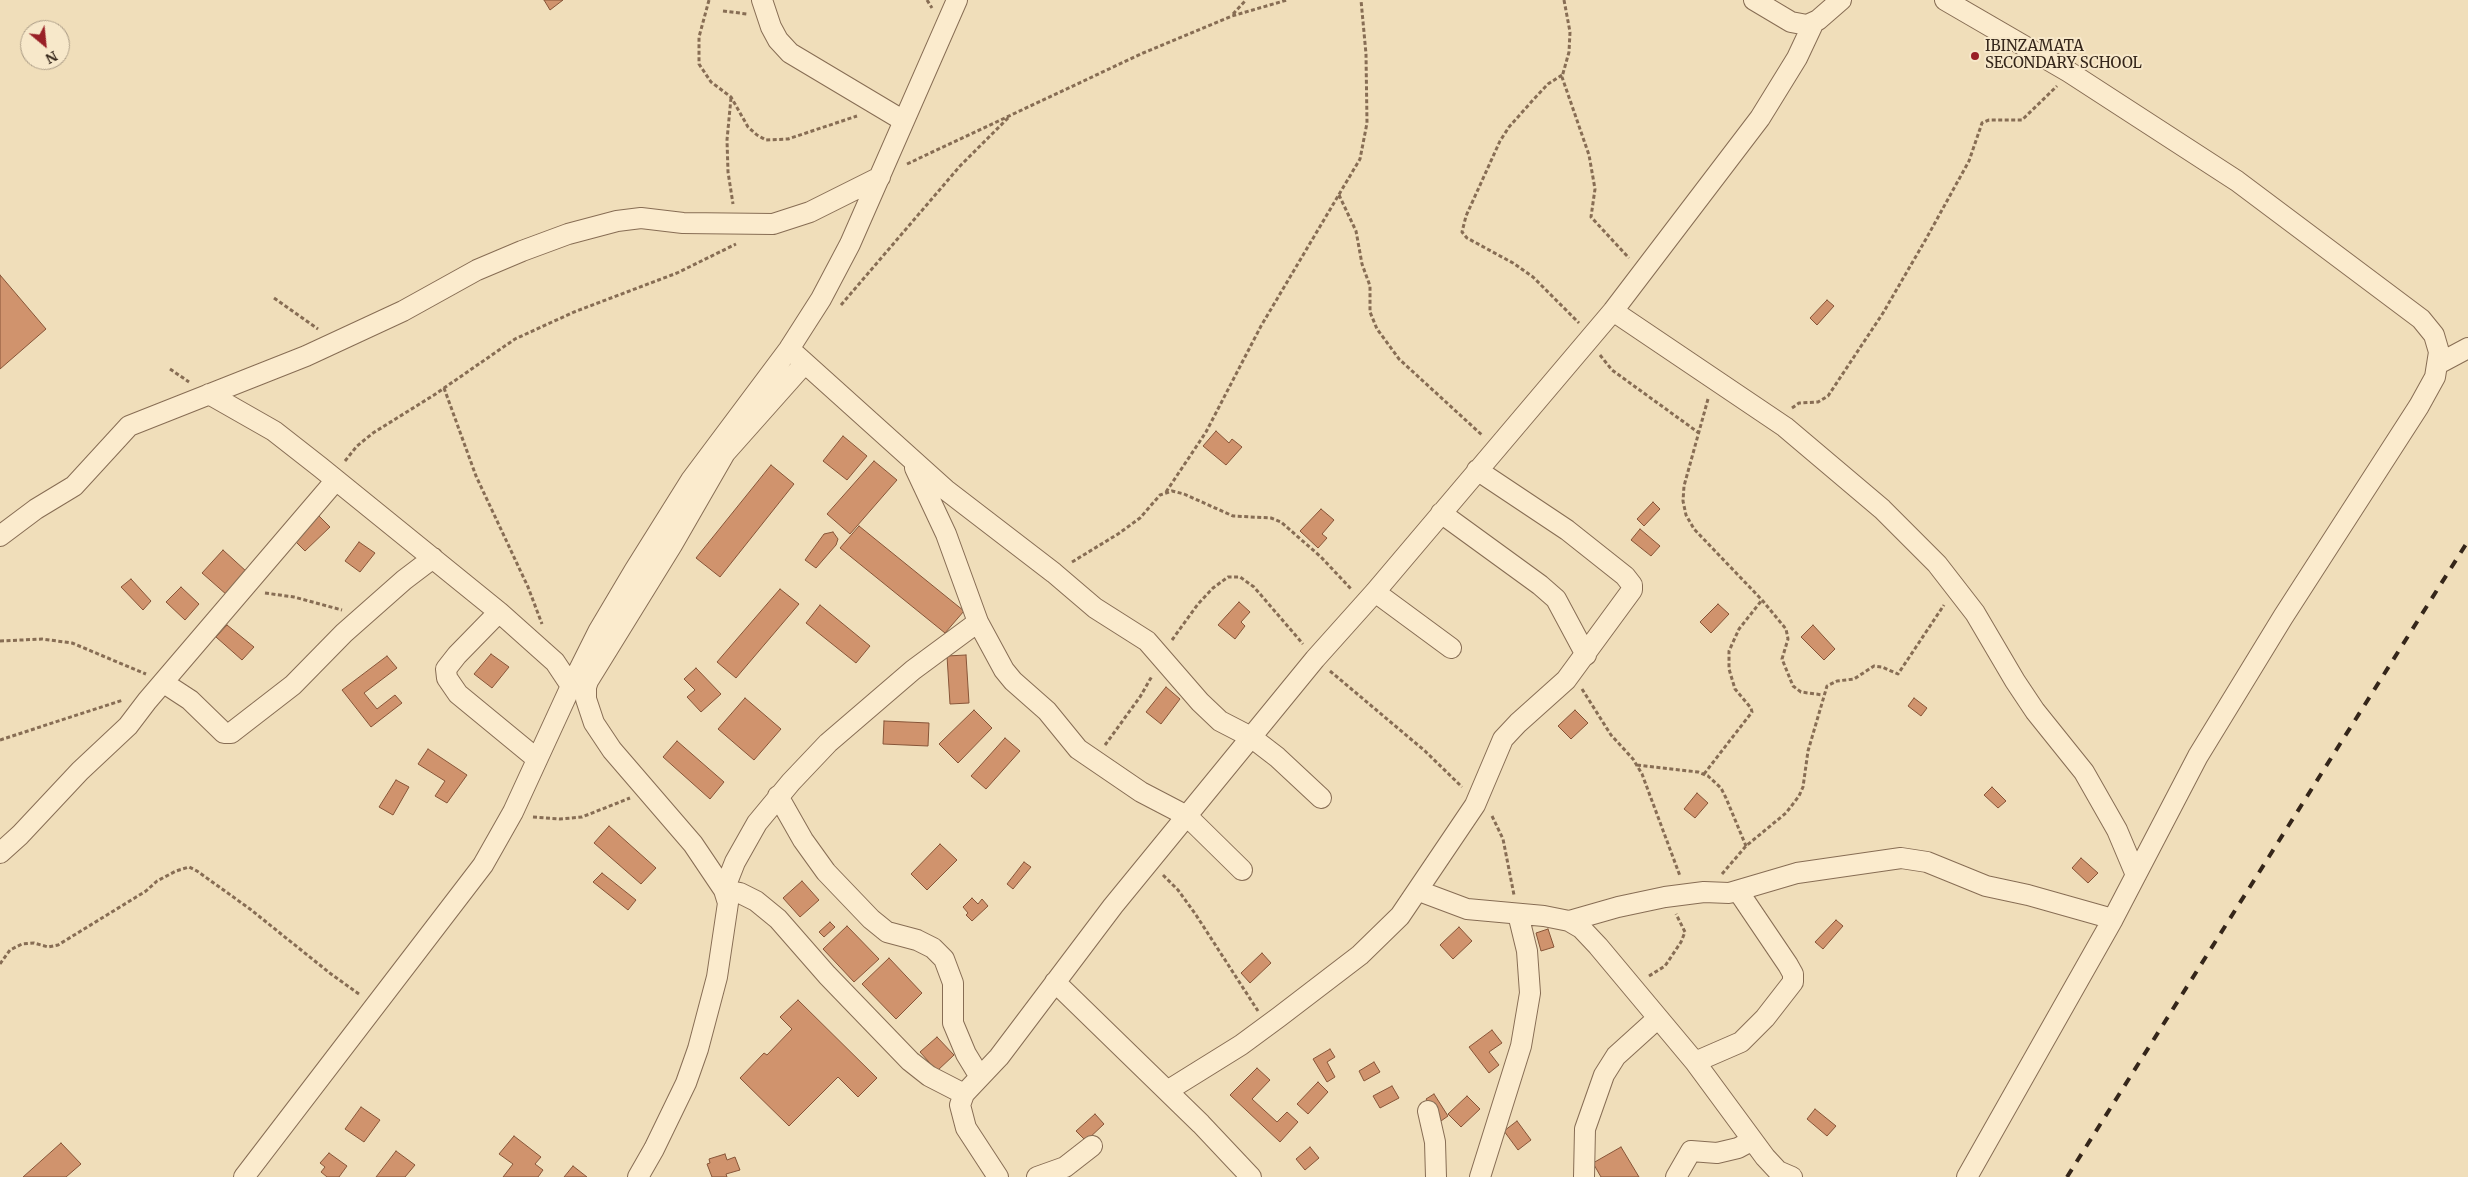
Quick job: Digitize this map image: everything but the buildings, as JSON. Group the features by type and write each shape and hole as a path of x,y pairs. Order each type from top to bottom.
{"street":[{"path":"762,0 771,27 778,40 790,53 904,121"},
{"path":"244,1177 483,865 513,812 571,686 629,579 691,480 789,349 821,299 850,244 957,0"},
{"path":"1754,0 1791,22 1813,24"},
{"path":"998,1177 966,1128 960,1104 964,1094 999,1056 1147,864 1250,737 1613,311 1760,118 1797,58 1813,24 1841,0"},
{"path":"1945,0 2069,72 2237,181 2421,319 2434,335 2439,352 2435,377 2419,406 2283,617 2198,756 2113,919 1967,1177"},
{"path":"0,536 36,509 74,486 129,426 261,375 333,343 403,311 478,270 568,234 618,221 641,218 738,233 796,217 880,177"},
{"path":"1613,311 1786,427 1882,509 1955,584 2015,681 2084,772 2117,830 2136,875"},
{"path":"2438,364 2468,348"},
{"path":"789,349 912,461 978,517 1054,573 1095,608 1147,641 1220,722 1250,737 1277,757 1321,798"},
{"path":"638,1177 654,1149 686,1083 698,1049 717,977 728,903 724,890 693,844 612,750 594,723 586,699 588,680 672,545 725,453 805,363"},
{"path":"208,394 274,431 433,558 499,612 555,662 571,686"},
{"path":"912,461 946,534 978,622 1004,670 1013,681 1047,711 1072,744 1141,792 1187,816 1242,870"},
{"path":"1167,1091 1241,1045 1268,1025 1365,950 1400,916 1419,891 1479,800 1503,739 1518,723 1558,689 1626,601 1632,585 1625,576 1567,530 1477,470"},
{"path":"0,853 20,835 80,771 128,726 336,480"},
{"path":"1441,513 1540,585 1556,599 1586,655"},
{"path":"161,687 190,700 224,733 231,733 293,685 364,616 404,580 433,558"},
{"path":"1370,597 1451,648"},
{"path":"499,612 457,655 446,669 447,678 458,694 537,759"},
{"path":"724,890 744,843 757,823 778,796 828,743 913,670 978,622"},
{"path":"778,796 803,840 826,872 871,920 887,932 916,940 933,948 944,959 953,983 953,1023 966,1054 980,1077"},
{"path":"1569,921 1618,907 1686,893 1738,891 1797,873 1901,858 1927,862 1986,886 2028,895 2113,919"},
{"path":"724,890 740,893 756,901 770,913 910,1061 929,1076 964,1094"},
{"path":"1419,891 1467,909 1516,907 1544,916 1569,921 1581,928 1695,1062 1751,1141 1783,1175"},
{"path":"1695,1062 1741,1042 1764,1018 1793,982 1793,974 1788,965 1738,891"},
{"path":"1480,1177 1521,1046 1530,993 1529,969 1516,907"},
{"path":"1055,982 1167,1091 1251,1177"},
{"path":"1584,1177 1585,1129 1604,1075 1616,1056 1658,1018"},
{"path":"1428,1111 1435,1142 1436,1177"},
{"path":"1676,1177 1692,1151 1717,1153 1738,1148 1751,1141"},
{"path":"1037,1177 1065,1167 1092,1146"}],"path":[{"path":"709,0 699,37 699,64 711,82 732,98 751,131 766,140 776,141 885,110"},
{"path":"1232,16 1246,0"},
{"path":"880,177 1012,114 1232,16 1287,0"},
{"path":"1166,492 1206,432 1261,326 1360,159 1367,132 1366,54 1361,0"},
{"path":"1564,0 1570,32 1569,52 1562,75 1565,90 1589,155 1595,192 1591,217 1642,273"},
{"path":"1786,427 1795,404 1818,402 1828,396 1882,313 1969,161 1982,123 1990,120 2019,121 2026,118 2069,72"},
{"path":"1562,75 1548,84 1509,127 1500,141 1466,216 1462,233 1533,277 1578,321 1609,367 1699,433"},
{"path":"336,480 346,459 363,440 444,388 515,339 574,312 685,270 738,233 728,172 728,140 732,98"},
{"path":"837,310 960,166 1012,114"},
{"path":"1339,195 1356,231 1362,264 1370,286 1370,312 1377,329 1399,359 1434,393 1470,422 1496,449"},
{"path":"274,298 317,327 333,343"},
{"path":"1715,378 1684,486 1683,501 1686,515 1694,529 1762,600 1787,634 1788,639 1782,659 1793,686 1800,692 1822,695"},
{"path":"444,388 476,476 528,587 544,630"},
{"path":"1054,573 1118,534 1140,518 1155,500 1172,490 1232,516 1270,518 1281,522 1370,597"},
{"path":"1094,759 1140,697 1198,604 1220,582 1235,577 1246,580 1266,598 1315,659 1383,715 1479,800 1500,831 1516,907"},
{"path":"1713,892 1719,878 1746,846 1780,818 1799,796 1803,787 1808,750 1822,695 1830,684 1854,679 1874,666 1880,666 1898,674 1936,618 1955,584"},
{"path":"242,589 294,597 364,616"},
{"path":"1704,774 1752,712 1751,708 1735,689 1729,670 1729,651 1739,629 1762,600"},
{"path":"0,641 42,639 72,643 161,687"},
{"path":"1573,671 1595,712 1637,766 1686,893"},
{"path":"0,740 161,687"},
{"path":"1637,766 1704,774 1721,788 1746,846"},
{"path":"513,812 532,817 560,819 582,817 604,810 648,790"},
{"path":"1147,864 1170,881 1178,890 1268,1025"},
{"path":"0,964 10,950 22,944 34,943 48,947 58,945 146,891 157,881 176,870 188,867 197,870 250,909 331,974 376,1006"},
{"path":"1623,977 1646,978 1659,971 1682,942 1684,930 1666,897"}],"railway":[{"path":"2067,1177 2468,541"}],"place":[{"name":"IBINZAMATA SECONDARY SCHOOL","path":"1975,56"}]}
